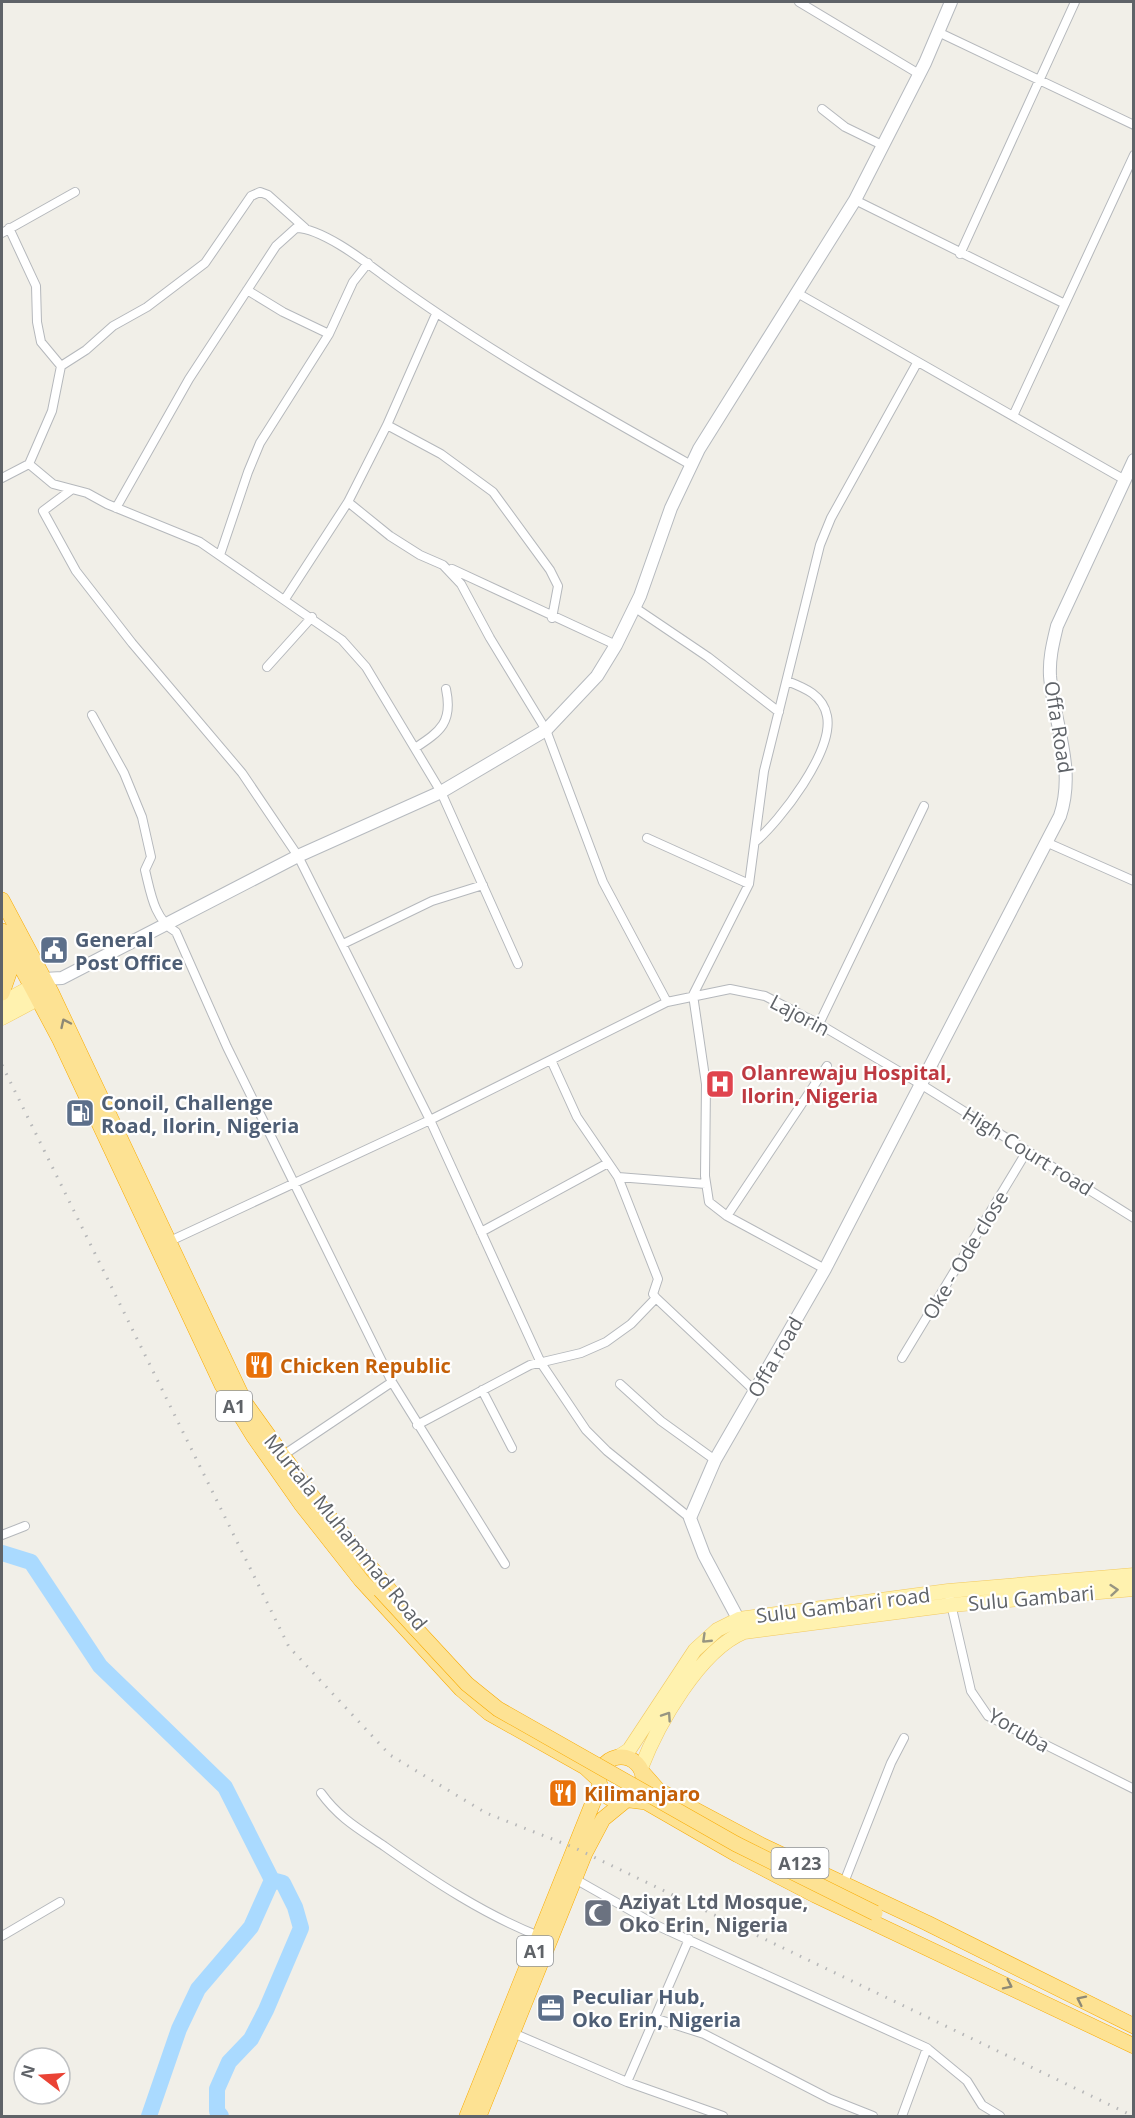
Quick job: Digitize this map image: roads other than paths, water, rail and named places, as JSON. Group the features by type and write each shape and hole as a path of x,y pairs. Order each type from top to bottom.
{"highway":[{"name":"Murtala Muhammad Road","path":"2,900 222,1385 254,1437 382,1588 454,1664 501,1705 739,1839 876,1911 932,1943 955,1960"},
{"name":"Murtala Muhammad Road","path":"2,933 42,989 245,1403 282,1456 306,1499 361,1580 476,1703 585,1767 600,1782"},
{"path":"2,933 10,965 2,993"},
{"name":"Murtala Muhammad Road","path":"306,1499 487,1697 589,1756 613,1759"},
{"name":"A1","path":"467,2116 541,1937 600,1782 602,1769 613,1759 629,1758 642,1771 641,1789 603,1819 575,1879 479,2116"},
{"name":"Murtala Muhammad Road","path":"642,1771 658,1790 843,1885 927,1923 963,1943 1134,2026"},
{"name":"A1","path":"600,1782 609,1798 627,1800"},
{"name":"Murtala Muhammad Road","path":"627,1800 646,1802 738,1855 815,1895 1134,2046"},
{"name":"Murtala Muhammad Road","path":"876,1911 927,1933 963,1943"}],"main road":[{"path":"2,1003 42,989"},
{"path":"2,1018 42,989"},
{"name":"Sulu Gambari road","path":"613,1759 635,1742 705,1638 742,1626 1134,1575"},
{"name":"Sulu Gambari","path":"950,1598 1134,1588"},
{"path":"642,1771 662,1724 701,1665 742,1626"}],"street":[{"path":"799,2 920,74"},
{"path":"42,989 298,856 441,792 546,730 597,676 616,645 634,607 671,508 691,465 769,337 799,294 855,200 920,74 951,2"},
{"path":"960,254 1075,2"},
{"path":"938,32 1134,125"},
{"path":"822,109 845,127 884,146"},
{"path":"1013,416 1134,155"},
{"path":"61,366 41,342 37,322 36,286 5,231 75,192"},
{"path":"2,478 29,464 52,411 61,366 86,350 113,326 147,307 205,263 251,196 260,192 268,195 305,228 368,263 436,314 547,383 691,465"},
{"path":"855,200 1065,304"},
{"path":"116,508 189,379 276,246 296,228 305,228"},
{"path":"220,555 260,443 329,334 353,282 368,263"},
{"path":"247,290 284,312 329,334"},
{"path":"799,294 1125,480"},
{"path":"285,599 348,502 387,425 436,314"},
{"path":"825,1269 727,1216 710,1202 706,1184 706,1084 693,995 749,884 758,803 820,545 917,363"},
{"path":"387,425 441,454 493,492 550,570 558,586 552,618"},
{"name":"Offa Road","path":"922,1085 1048,843 1065,801 1068,783 1050,677 1050,652 1058,626 1134,459"},
{"path":"29,464 53,484 87,493 116,508 200,542 312,617 342,640 366,667 441,792 518,964"},
{"path":"71,490 43,511 76,571 132,643 242,773 298,856 430,1120 541,1363 586,1430 690,1518 704,1555 742,1626"},
{"path":"348,502 390,536 420,555 552,618 616,645"},
{"path":"443,565 461,584 490,638 546,730 603,882 667,1002"},
{"path":"634,607 708,657 779,712"},
{"path":"267,667 312,617"},
{"path":"755,842 787,808 813,765 825,731 827,718 816,696 808,689 787,681"},
{"path":"415,748 436,735 443,726 449,704 446,689"},
{"path":"92,715 124,773 142,817 151,857 145,870 152,898 165,925 176,932 227,1047 392,1382 506,1564"},
{"path":"819,1024 924,806"},
{"path":"647,838 749,884"},
{"path":"1048,843 1134,881"},
{"path":"343,944 432,901 483,885"},
{"name":"Lajorin","path":"167,1242 430,1120 667,1002 693,995 730,989 751,991 819,1024 922,1085"},
{"path":"551,1060 572,1108 618,1177 658,1279 653,1294 755,1391"},
{"path":"727,1216 827,1066"},
{"name":"High Court road","path":"922,1085 1134,1218"},
{"name":"Offa road","path":"690,1518 715,1460 825,1269 922,1085"},
{"name":"Oke - Ode close","path":"902,1358 1027,1151"},
{"path":"481,1232 608,1163"},
{"path":"618,1177 706,1184"},
{"path":"417,1425 530,1365 581,1353 606,1342 631,1324 656,1298"},
{"path":"282,1456 392,1382"},
{"path":"620,1384 661,1421 715,1460"},
{"path":"482,1390 512,1448"},
{"path":"2,1535 24,1526"},
{"name":"Yoruba","path":"950,1598 971,1690 988,1716 1134,1789"},
{"path":"843,1885 891,1763 904,1738"},
{"path":"321,1793 336,1814 431,1879 519,1928 541,1937"},
{"path":"575,1879 607,1900 927,2048 967,2081 982,2105 1000,2116"},
{"path":"2,1936 60,1902"},
{"path":"627,2082 689,1939"},
{"path":"654,2018 704,2034 830,2099 873,2116"},
{"path":"513,2033 627,2082 723,2116"},
{"path":"902,2116 927,2048"}],"waterway":[{"path":"2,1553 31,1562 100,1666 225,1787 272,1880 283,1883 295,1907 301,1928 266,2010 251,2039 229,2062 217,2089 217,2111 221,2116"},
{"path":"149,2116 179,2029 198,1989 251,1927 272,1880"}],"railway":[{"path":"2,1065 289,1647 390,1755 486,1813 575,1848 1133,2116"}],"place":[{"name":"General Post Office","path":"54,950"},
{"name":"Olanrewaju Hospital, Ilorin, Nigeria","path":"720,1084"},
{"name":"Conoil, Challenge Road, Ilorin, Nigeria","path":"80,1113"},
{"name":"Chicken Republic","path":"259,1365"},
{"name":"Kilimanjaro","path":"563,1793"},
{"name":"Aziyat Ltd Mosque, Oko Erin, Nigeria","path":"598,1913"},
{"name":"Peculiar Hub, Oko Erin, Nigeria","path":"551,2008"}]}
